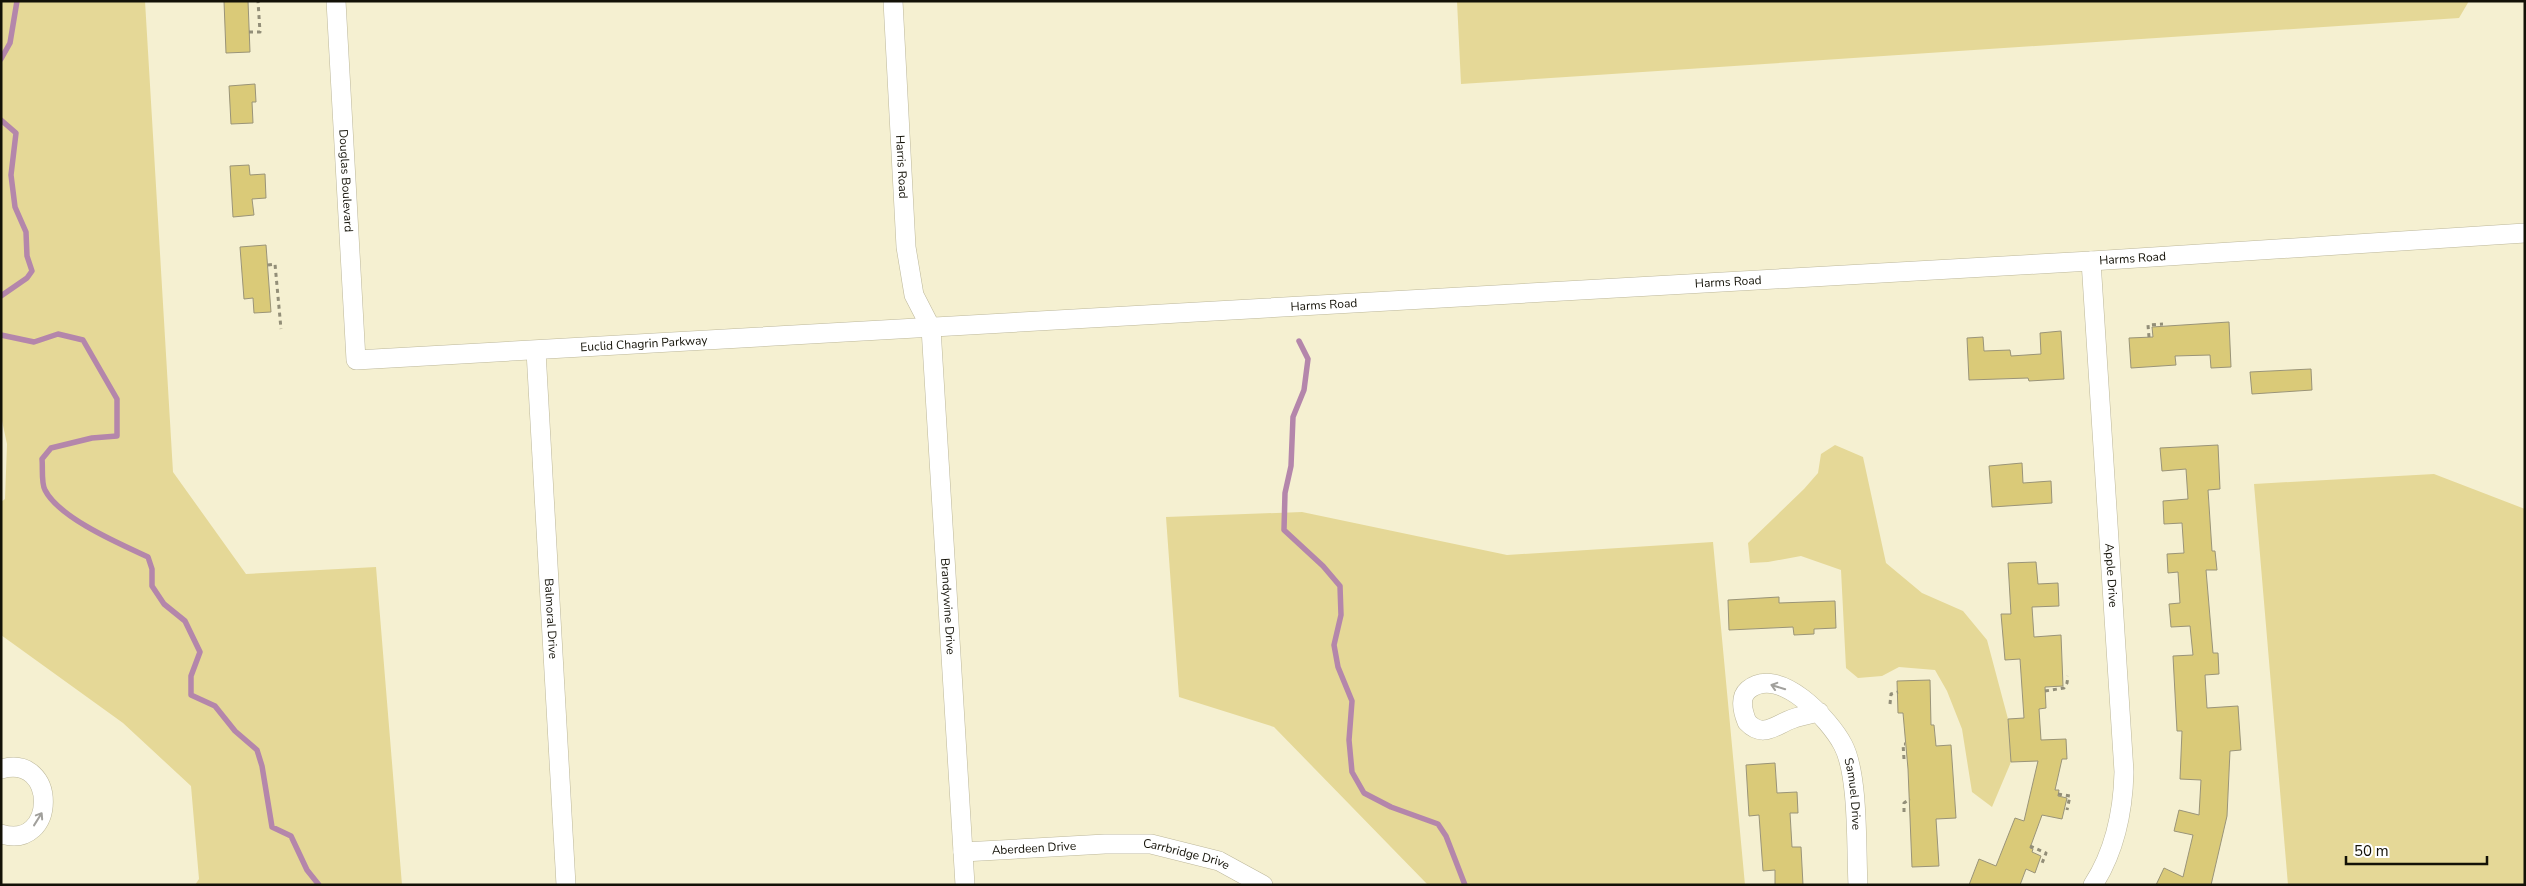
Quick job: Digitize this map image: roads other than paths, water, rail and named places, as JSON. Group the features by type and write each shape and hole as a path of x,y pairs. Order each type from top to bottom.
{"street":[{"name":"Douglas Boulevard","path":"336,1 356,360"},
{"name":"Harris Road","path":"894,1 906,247 914,294 930,328"},
{"name":"Harms Road","path":"930,328 2091,261 2525,233"},
{"name":"Apple Drive","path":"2091,261 2124,772 2118,829 2110,853 2093,885"},
{"name":"Euclid Chagrin Parkway","path":"356,360 930,328"},
{"name":"Brandywine Drive","path":"930,328 965,885"},
{"name":"Balmoral Drive","path":"536,351 566,885"},
{"name":"Samuel Drive","path":"1819,712 1834,730 1849,762 1853,784 1858,885"},
{"path":"1,769 17,768 28,772 39,783 45,798 41,818 35,826 16,835 1,834"},
{"name":"Aberdeen Drive","path":"963,852 1105,844"},
{"name":"Carrbridge Drive","path":"1105,844 1151,844 1219,861 1263,885"}],"waterway":[{"path":"1,59 10,43 17,1"},
{"path":"1,120 16,133 11,175 15,207 26,232 27,256 32,271 27,278 1,296"},
{"path":"1,335 34,342 58,334 83,340 117,399 117,436 92,438 51,448 42,459 45,490 52,500 76,520 148,557 152,569 152,586 164,604 185,621 200,652 191,676 191,695 215,706 235,731 257,750 262,766 272,827 291,836 307,870 319,885"},
{"path":"1299,341 1308,359 1304,390 1293,417 1291,466 1285,493 1284,530 1323,566 1340,586 1341,615 1334,645 1338,667 1352,701 1349,740 1352,772 1364,793 1391,807 1438,824 1446,836 1465,885"}]}
